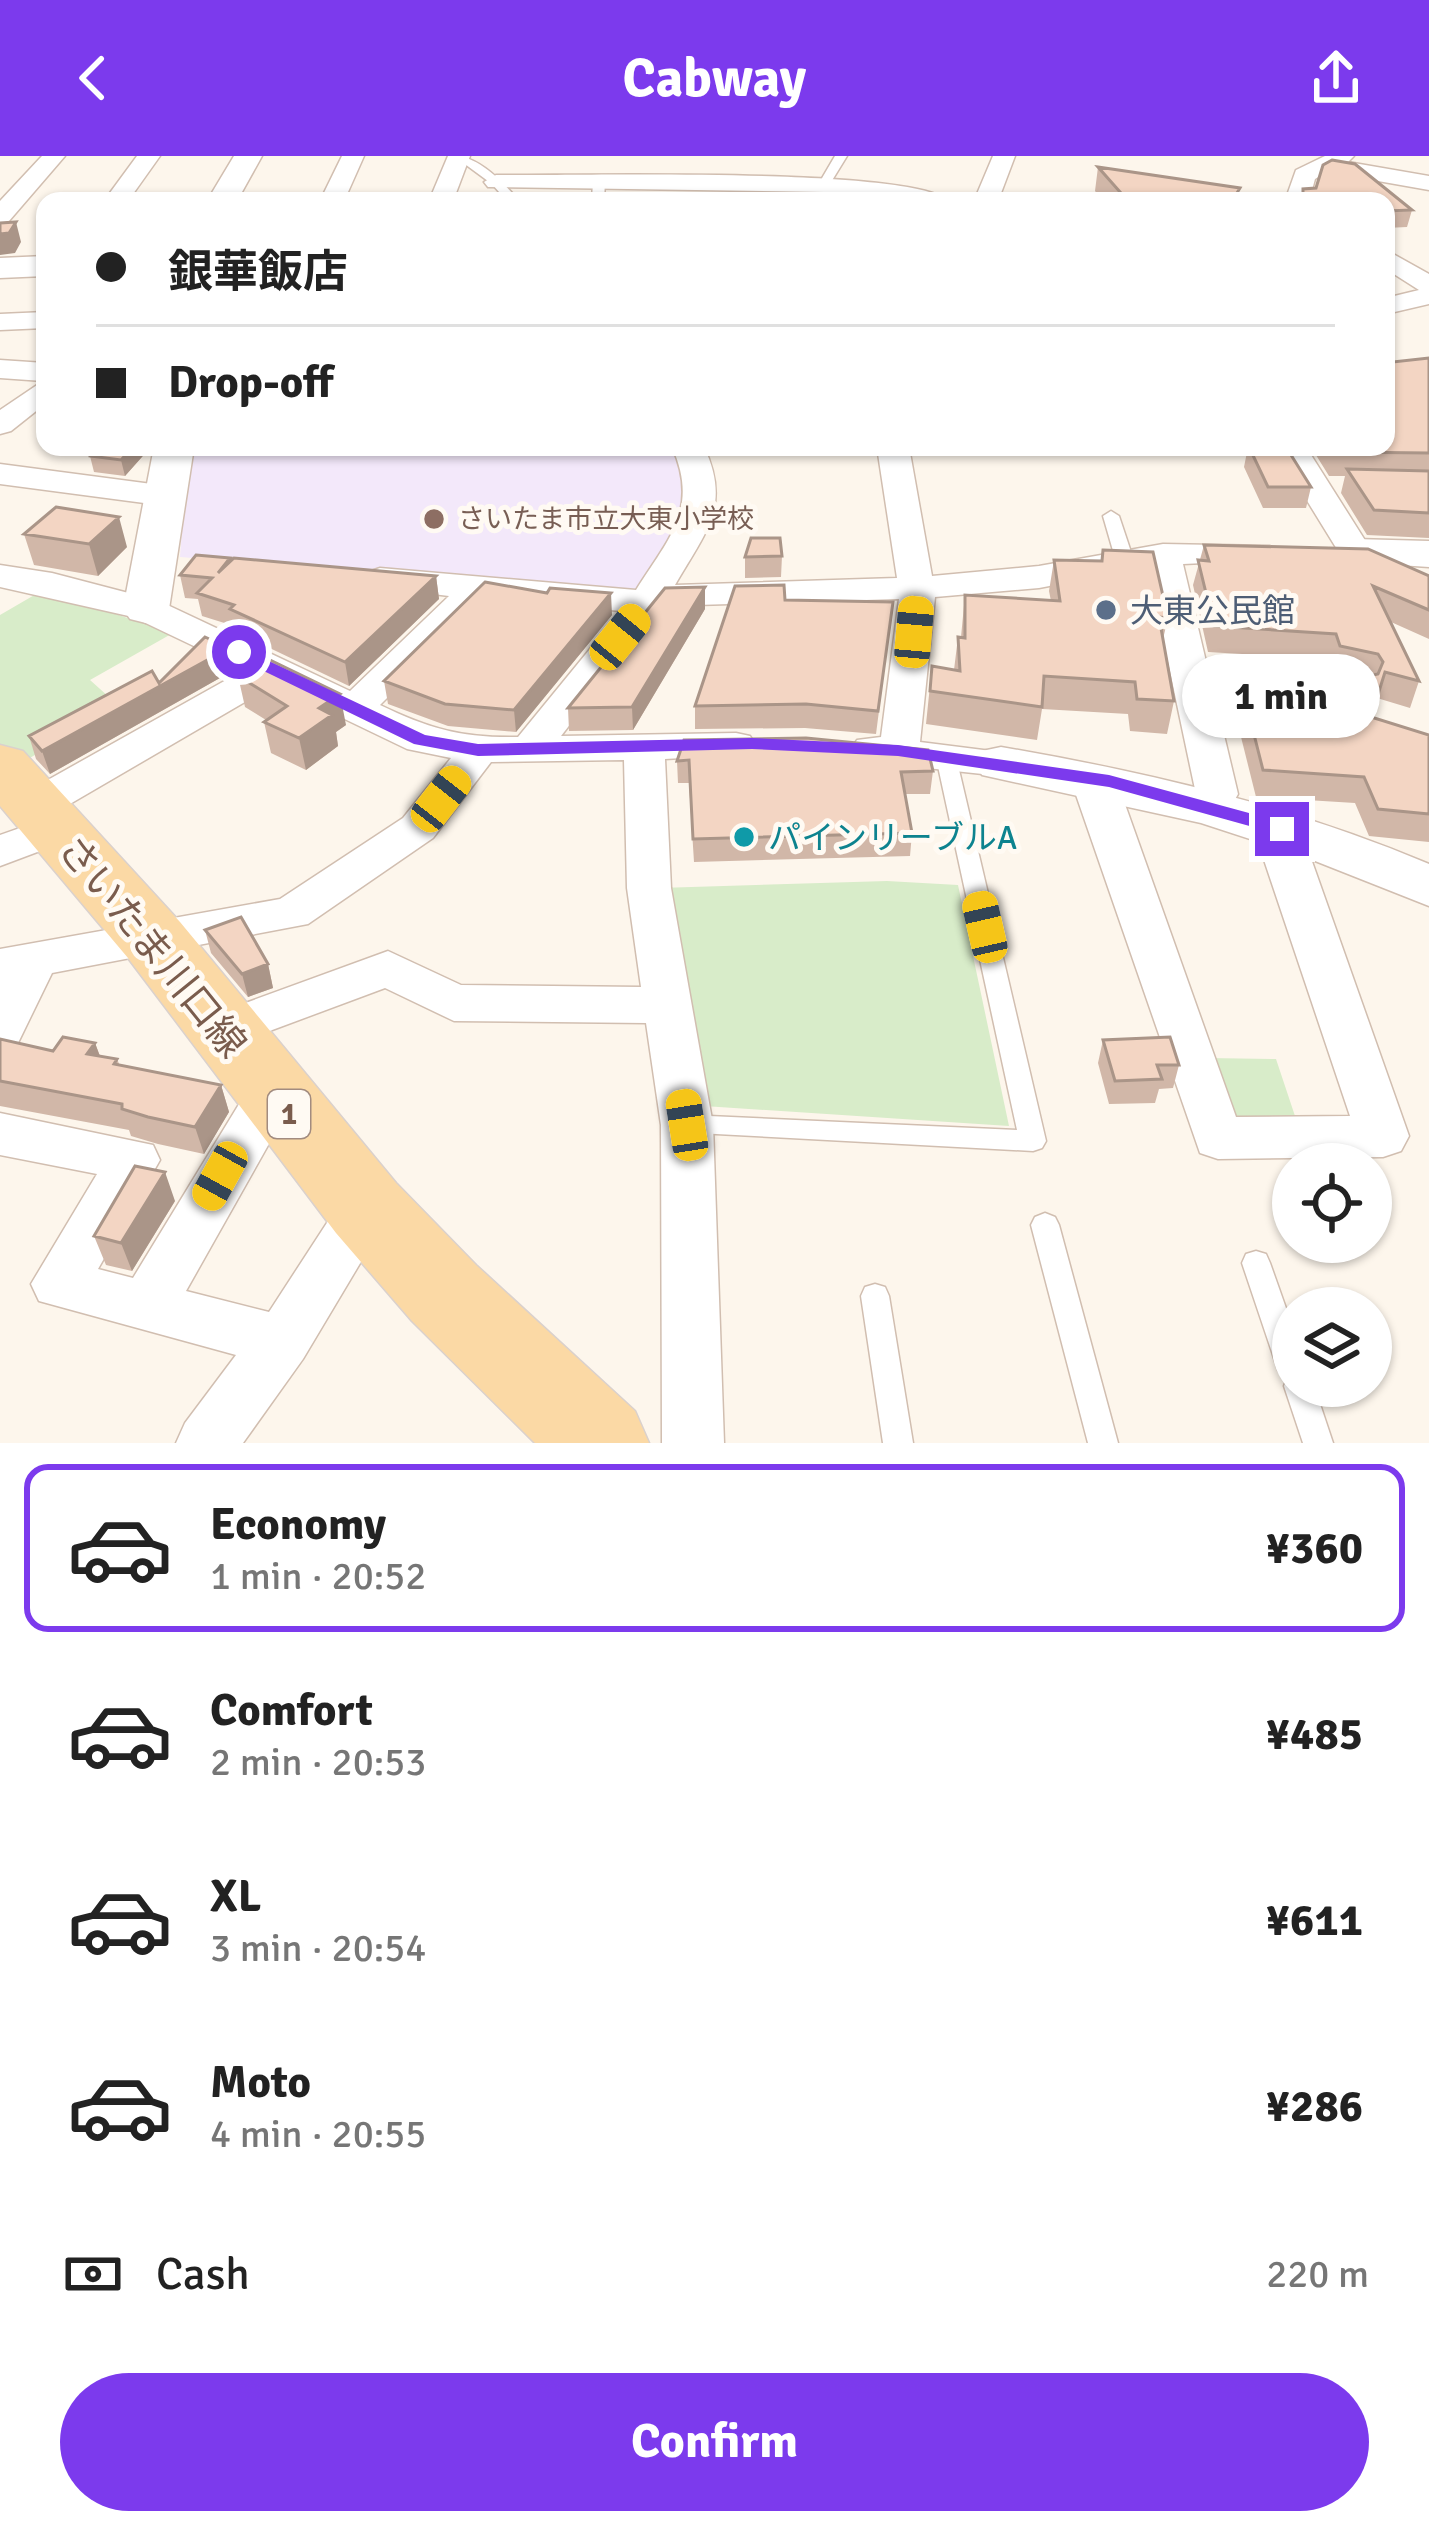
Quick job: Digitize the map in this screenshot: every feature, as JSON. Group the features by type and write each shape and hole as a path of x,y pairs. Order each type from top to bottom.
{"main road":[{"name":"さいたま川口線","path":"23,812 154,940 366,1208 444,1293 601,1443"}],"street":[{"path":"8,218 53,156"},
{"path":"123,192 149,156"},
{"path":"226,192 248,156"},
{"path":"336,192 353,156"},
{"path":"445,192 459,156"},
{"path":"744,156 748,183"},
{"path":"990,192 1004,156"},
{"path":"1299,192 1304,175 1329,160 1428,184"},
{"path":"504,191 694,191 748,183 824,185 851,192"},
{"path":"875,192 911,183 924,192"},
{"path":"1395,264 1429,285"},
{"path":"0,268 36,266"},
{"path":"1395,304 1429,296"},
{"path":"0,322 36,320"},
{"path":"0,368 36,371"},
{"path":"0,425 36,395"},
{"path":"146,609 173,456"},
{"path":"538,750 537,739 650,599 699,515 701,476 692,456"},
{"path":"894,456 916,588 898,751"},
{"path":"1298,456 1325,485 1320,553"},
{"path":"0,474 167,496"},
{"path":"1320,553 1429,593"},
{"path":"338,575 650,599 916,588 1039,577 1144,557 1429,554"},
{"path":"1144,557 1190,680 1217,794 1211,806"},
{"path":"151,560 198,563"},
{"path":"0,576 52,584 146,609 421,740 478,750 769,744"},
{"path":"353,710 478,587"},
{"path":"23,812 273,669"},
{"path":"1190,680 1352,690"},
{"path":"828,746 1001,763 1096,779 1211,806 1373,860 1429,886"},
{"path":"644,749 650,888 687,1125 693,1443"},
{"path":"0,1033 18,963 292,914 418,828 478,750"},
{"path":"1096,779 1096,792 1218,1138 1383,1136 1280,842 1282,829"},
{"path":"224,1030 388,968 454,1003 668,1005"},
{"path":"146,1306 262,1109 277,1099"},
{"path":"0,1134 134,1160 59,1284 282,1341"},
{"path":"207,1443 282,1341 366,1208"}],"lane":[{"path":"459,156 504,191"},
{"path":"824,185 841,156"},
{"path":"1111,516 1144,557"},
{"path":"687,1125 1033,1141 946,757"},
{"path":"1045,1226 1103,1443"},
{"path":"1256,1263 1272,1309"},
{"path":"875,1296 898,1443"},
{"path":"1305,1407 1318,1443"}],"shaded area":[{"name":"さいたま市立大東小学校","path":"187,456 681,456 689,504 639,595 180,557"}],"green space":[{"path":"43,590 173,633 90,680 119,706 16,766 0,749 0,615"},
{"path":"887,881 958,885 1009,1126 704,1106 659,888"},
{"path":"1208,1058 1276,1059 1300,1131 1235,1130"}],"building":[{"path":"1332,160 1355,164 1390,192 1303,192 1316,188 1323,165"},
{"path":"1098,167 1240,188 1238,192 1120,192"},
{"path":"1395,196 1412,210 1395,211"},
{"path":"16,222 9,233 0,234 0,223"},
{"path":"1429,358 1429,453 1395,453 1395,362"},
{"path":"1253,456 1292,456 1311,487 1268,487"},
{"path":"1347,469 1429,471 1429,513 1374,510"},
{"path":"56,507 119,517 89,544 24,534"},
{"path":"751,538 780,538 782,556 745,557"},
{"path":"1204,545 1368,549 1429,576 1429,610 1373,586 1419,681 1385,672 1371,717 1429,735 1429,814 1378,809 1364,777 1263,770 1241,683 1353,691 1349,680 1378,674 1383,662 1378,654 1340,646 1336,634 1214,626 1198,560 1209,561"},
{"path":"1103,550 1153,552 1168,618 1159,617 1174,701 1137,699 1135,682 1044,676 1042,707 930,691 932,666 960,671 958,637 965,638 965,595 1060,601 1054,560 1102,561"},
{"path":"196,555 230,558 218,573 234,558 436,576 345,662 230,609 234,605 197,593 212,578 180,575"},
{"path":"485,582 547,593 550,588 611,593 514,710 445,704 384,681"},
{"path":"784,585 785,600 893,602 878,711 806,704 695,706 735,586"},
{"path":"705,587 632,707 568,708 665,588"},
{"path":"205,637 229,648 42,751 29,736 152,671 159,683"},
{"path":"268,659 340,694 319,708 332,715 299,738 264,722 287,706 238,676"},
{"path":"806,738 928,750 933,771 901,772 912,833 693,839 689,760 677,761 684,740"},
{"path":"241,917 268,964 242,974 205,930"},
{"path":"63,1037 95,1043 87,1054 117,1059 114,1064 221,1085 195,1127 122,1109 122,1104 0,1081 0,1039 53,1051"},
{"path":"1170,1037 1179,1065 1157,1065 1162,1079 1115,1081 1103,1040"},
{"path":"135,1166 165,1172 121,1243 94,1236"}],"place":[{"name":"さいたま市立大東小学校","path":"434,519"},
{"name":"大東公民館","path":"1106,610"},
{"name":"パインリーブルA","path":"744,837"}],"route":[{"path":"239,652 421,740 478,750 805,744 898,751 1109,781 1282,829"}]}
